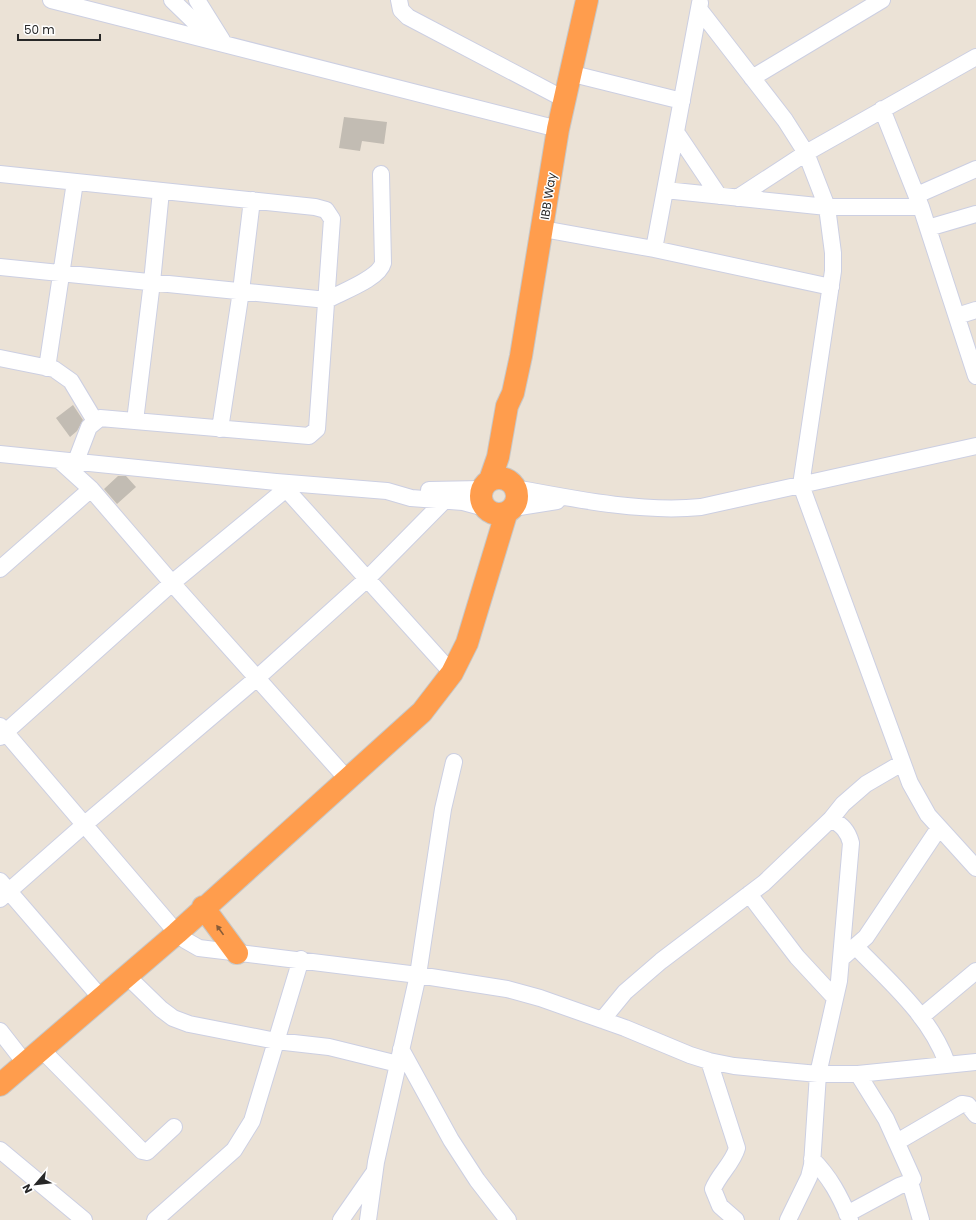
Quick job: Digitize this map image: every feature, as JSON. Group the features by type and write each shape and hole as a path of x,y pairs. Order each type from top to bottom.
{"highway":[{"name":"IBB Way","path":"0,1085 177,933 203,907 348,780 422,712 452,673 468,643 481,594 514,414 513,393 521,356 543,229 558,129 587,0"},
{"path":"203,907 237,953"}],"street":[{"path":"51,0 558,129"},
{"path":"172,0 204,31 224,44"},
{"path":"197,0 224,44"},
{"path":"399,0 401,10 408,17 564,99"},
{"path":"752,78 882,0"},
{"path":"700,4 752,78 785,120 806,153 827,207 833,253 831,287 801,485 902,763 918,798 928,815 976,868"},
{"path":"654,249 700,4"},
{"path":"737,198 806,153 882,109 976,58"},
{"path":"570,73 682,101"},
{"path":"882,109 919,201 976,376"},
{"path":"676,132 718,196"},
{"path":"665,190 827,207 919,201 976,169"},
{"path":"0,174 315,207 326,210 332,219 317,429 309,436 100,418 89,427 76,461"},
{"path":"0,267 327,300 370,278 382,268 381,174"},
{"path":"47,368 63,273 75,182"},
{"path":"135,421 152,282 161,191"},
{"path":"220,428 241,291 252,200"},
{"path":"928,228 976,214"},
{"path":"543,229 654,249 831,287"},
{"path":"957,316 976,310"},
{"path":"0,358 54,369 71,381 95,421"},
{"path":"0,454 76,461 281,486 388,492 410,489 499,498 530,504 571,499 674,509 701,507 976,446"},
{"path":"59,460 90,489 348,780"},
{"path":"281,486 452,673"},
{"path":"281,486 2,732 85,824 177,933 185,940 199,948 418,974 507,989 540,998 602,1020 709,1061 766,1070 818,1074 858,1074 947,1063 976,1062"},
{"path":"0,569 90,489"},
{"path":"388,492 411,498 463,502 499,498"},
{"path":"100,998 3,891 85,824 257,678 367,579 445,500"},
{"path":"368,1220 374,1171 418,974 443,809 454,762"},
{"path":"602,1020 625,992 662,961 764,883 831,819 843,804 866,784 902,763"},
{"path":"788,1220 809,1177 812,1159 818,1074 835,998 842,958 852,843 848,833 840,824 831,819"},
{"path":"842,958 866,937 939,828"},
{"path":"749,894 797,957 835,998"},
{"path":"856,947 931,1029 941,1047 947,1063"},
{"path":"155,1220 234,1150 245,1135 252,1121 301,959"},
{"path":"921,1017 976,971"},
{"path":"126,976 147,997 173,1018 189,1024 276,1041 399,1056"},
{"path":"0,1031 33,1056 142,1151 147,1152 174,1127"},
{"path":"399,1056 477,1180 508,1220"},
{"path":"709,1061 738,1148 735,1156 717,1178 713,1189 720,1206 736,1220"},
{"path":"858,1074 886,1119 912,1174 910,1182 921,1220"},
{"path":"897,1142 962,1104 968,1104 976,1115"},
{"path":"0,1150 84,1220"},
{"path":"812,1159 828,1175 838,1192 849,1217 899,1186 910,1182"},
{"path":"340,1220 374,1171"}],"building":[{"path":"344,117 387,122 384,144 362,141 360,151 339,148"},
{"path":"73,405 83,420 77,431 70,437 56,418"},
{"path":"118,476 126,476 136,487 117,504 104,489"}]}
